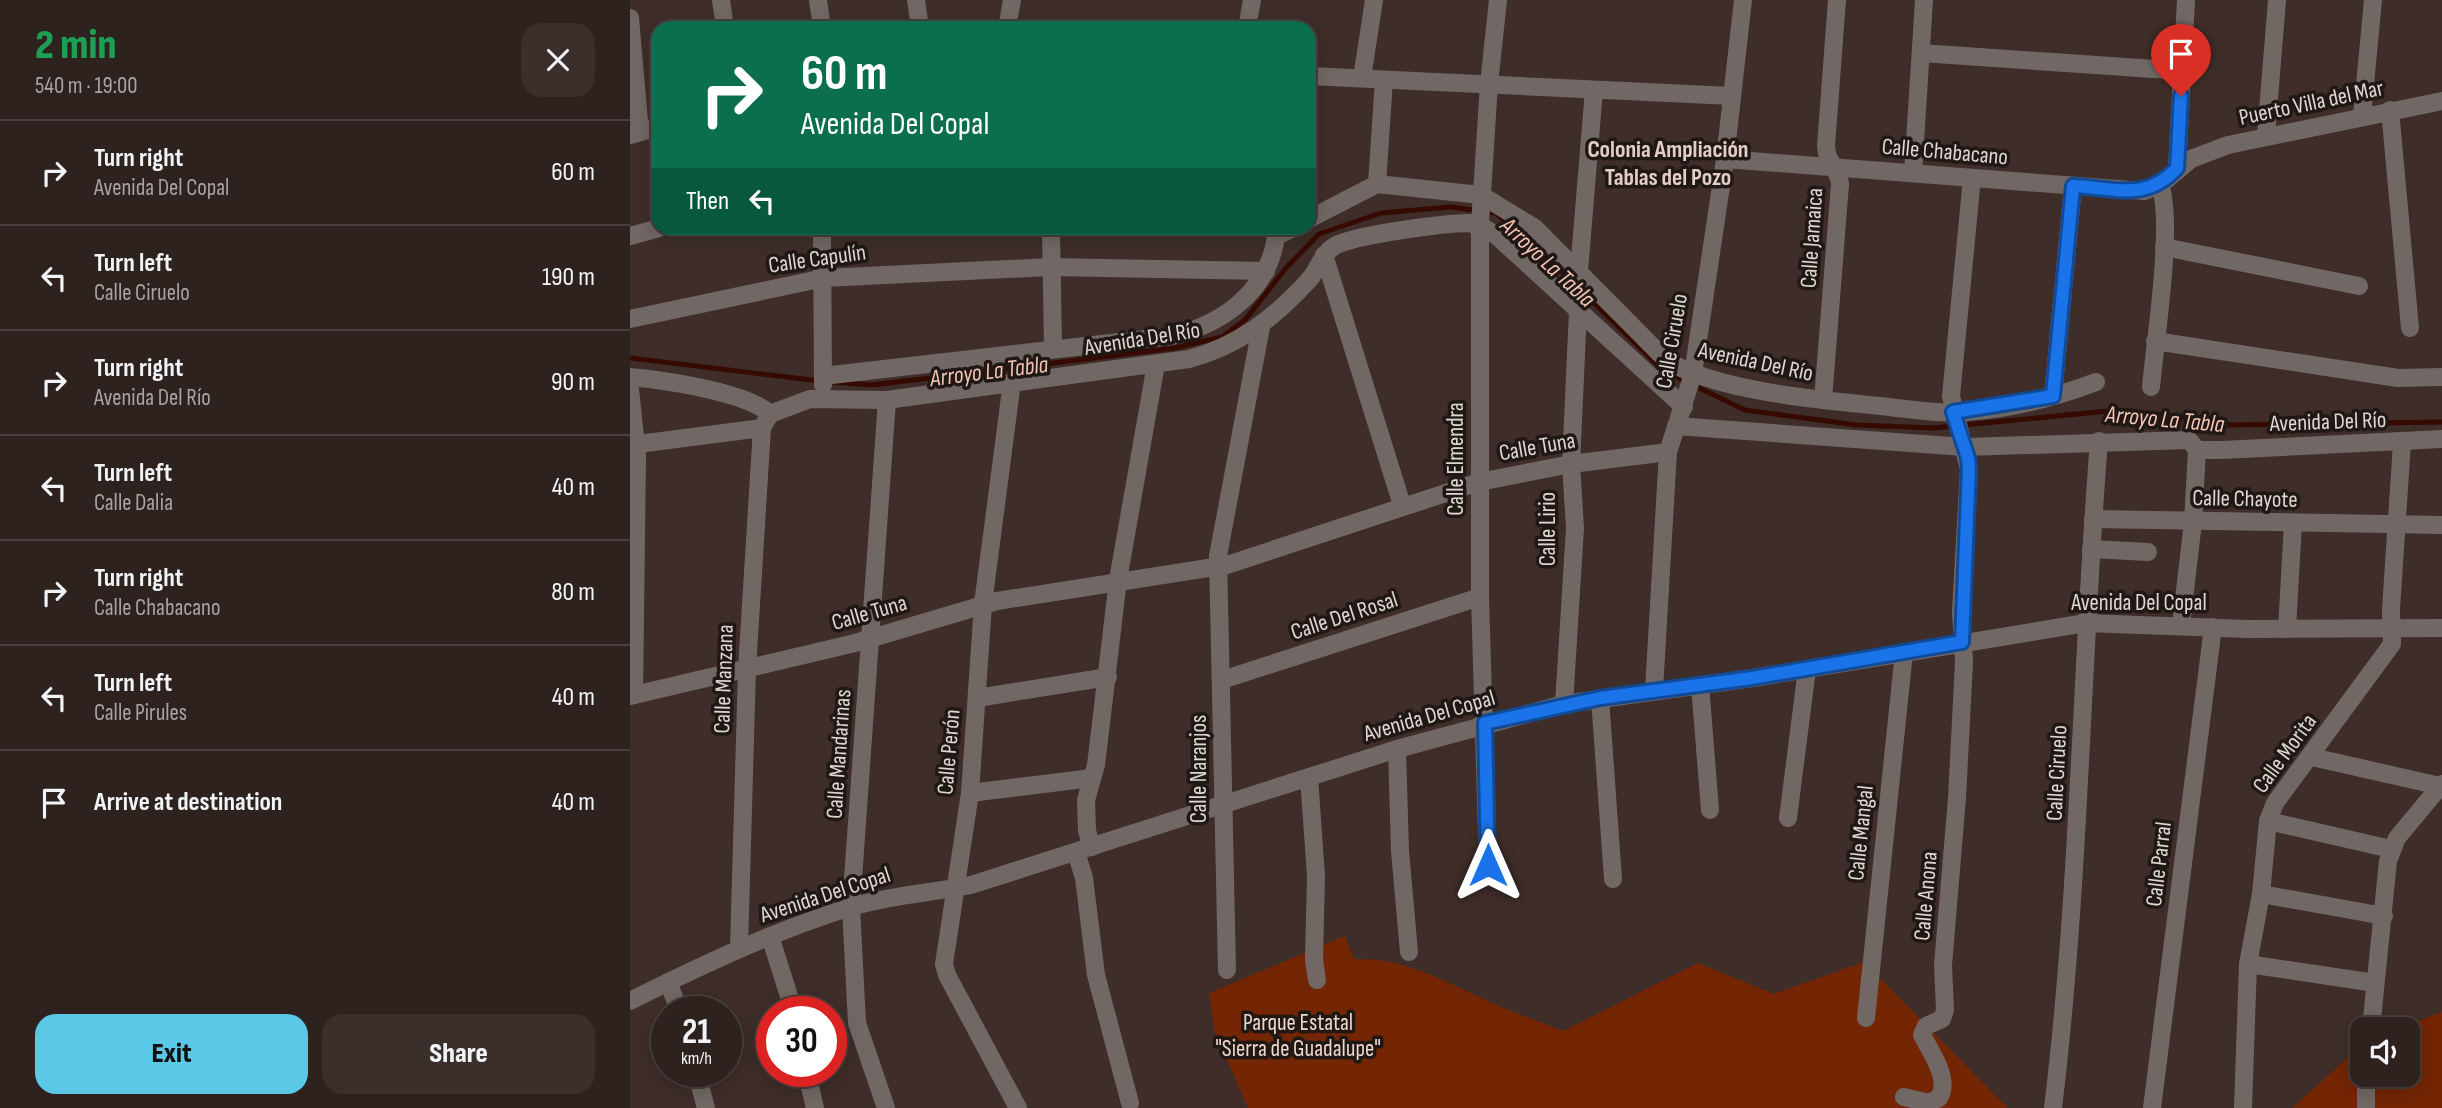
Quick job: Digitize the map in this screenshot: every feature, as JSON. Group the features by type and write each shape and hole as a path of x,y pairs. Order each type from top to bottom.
{"street":[{"path":"722,0 724,21"},
{"path":"818,0 821,21"},
{"path":"915,0 919,21"},
{"path":"1008,21 1012,0"},
{"path":"1248,21 1252,0"},
{"path":"1362,78 1374,0"},
{"name":"Calle Elmendra","path":"1488,865 1480,597 1480,225 1489,85 1498,0"},
{"name":"Calle Ciruelo","path":"1654,690 1668,452 1689,388 1725,159 1743,0"},
{"name":"Calle Jamaica","path":"1823,400 1840,184 1826,146 1837,0"},
{"path":"1913,173 1924,0"},
{"path":"2177,168 2186,0"},
{"path":"2266,135 2277,0"},
{"path":"2362,116 2373,0"},
{"path":"630,18 635,133"},
{"path":"1921,53 2183,71"},
{"path":"1316,76 1732,96"},
{"path":"1316,215 1377,184 1384,79"},
{"path":"1579,271 1594,90"},
{"name":"Puerto Villa del Mar","path":"2160,185 2177,168 2209,151 2266,135 2442,101"},
{"path":"2390,110 2410,328"},
{"name":"Calle Chabacano","path":"1725,159 2144,191 2160,185"},
{"path":"1962,642 1969,469 1959,430 1952,373 1972,178"},
{"name":"Avenida Del Río","path":"1377,184 1481,198 1535,229 1666,360 1689,388 1823,400 1959,430 2096,382"},
{"path":"2151,387 2164,247 2164,201 2160,185"},
{"path":"2053,396 2073,186"},
{"path":"1402,505 1324,255 1333,247 1353,240 1461,223 1480,225 1498,237 1578,312 1689,388"},
{"path":"630,236 651,230"},
{"path":"822,235 823,387"},
{"path":"1051,235 1053,348"},
{"name":"Avenida Del Río","path":"633,445 766,421 823,387 1053,348 1172,336 1198,330 1234,309 1266,271 1280,235"},
{"path":"2164,247 2359,286"},
{"name":"Avenida Del Río","path":"823,387 887,400 1156,364 1208,354 1261,327 1310,279 1324,255"},
{"name":"Calle Capulín","path":"630,319 824,278 1050,267 1266,271"},
{"name":"Calle Lirio","path":"1564,704 1574,528 1571,464 1578,312"},
{"path":"1219,567 1220,547 1261,327"},
{"path":"2155,341 2398,378 2442,377"},
{"path":"1130,1103 1096,975 1088,925 1084,878 1085,816 1108,677 1118,580 1156,364"},
{"path":"630,377 668,381 748,401 766,421"},
{"name":"Calle Perón","path":"1013,382 983,604 970,793 944,951 947,975 1018,1108"},
{"name":"Calle Tuna","path":"630,389 633,445 632,695 871,638 983,604 1118,580 1219,567 1479,482 1571,464 1668,452"},
{"name":"Calle Mandarinas","path":"886,1108 857,1023 851,907 887,400"},
{"name":"Calle Manzana","path":"739,948 747,669 766,421"},
{"name":"Avenida Del Río","path":"1676,426 1959,430 2099,441 2189,440 2197,450 2402,443 2442,439"},
{"name":"Calle Ciruelo","path":"2053,1108 2070,960 2085,704 2086,623 2099,441"},
{"name":"Calle Morita","path":"2243,1108 2248,964 2261,894 2268,821 2275,803 2388,654 2392,644 2391,609 2402,443"},
{"path":"2181,625 2193,522 2197,450"},
{"name":"Calle Chayote","path":"2093,519 2442,525"},
{"path":"2287,629 2293,523"},
{"path":"2091,549 2148,552"},
{"name":"Calle Naranjos","path":"1219,567 1227,970"},
{"name":"Calle Del Rosal","path":"1222,680 1480,597"},
{"name":"Avenida Del Copal","path":"630,1001 739,948 851,907 905,894 955,888 1397,749 1485,723 1564,704 1807,669 2086,623 2287,629 2442,628"},
{"name":"Calle Parral","path":"2152,1108 2213,627"},
{"name":"Calle Anona","path":"1903,1097 1929,1103 1942,1094 1942,1079 1922,1035 1926,1026 1942,1019 1945,1010 1943,965 1957,798 1962,642"},
{"name":"Calle Mangal","path":"1866,1018 1904,652"},
{"path":"1788,818 1807,669"},
{"path":"977,698 1108,677"},
{"path":"1700,685 1710,810"},
{"path":"1600,698 1613,879"},
{"path":"1397,749 1400,851 1409,952"},
{"path":"2312,757 2441,785 2404,828 2392,849 2385,876 2384,916 2372,1017"},
{"path":"1308,777 1316,876 1314,960 1317,980"},
{"path":"970,793 1092,778"},
{"path":"2268,821 2392,849"},
{"path":"2261,894 2384,916"},
{"path":"770,936 789,996"},
{"path":"2248,964 2375,983"},
{"path":"668,982 674,996"},
{"path":"700,1087 706,1108"},
{"path":"810,1087 815,1108"},
{"path":"2366,1087 2366,1108"}],"green space":[{"name":"Parque Estatal \"Sierra de Guadalupe\"","path":"1345,936 1354,959 1391,962 1409,967 1563,1031 1698,963 1774,994 1864,962 2008,1108 1248,1108 1214,1030 1209,993"},
{"path":"2442,1012 2442,1108 2292,1108 2350,1056 2350,1087 2420,1087 2420,1020"}],"waterway":[{"name":"Arroyo La Tabla","path":"834,382 871,385 1174,348 1222,337 1245,320 1286,268 1319,234 1381,213 1451,207 1496,213 1553,263 1664,371 1745,410 1857,425 1933,428 2118,410 2184,417 2225,425 2442,422"},
{"name":"Arroyo La Tabla","path":"630,358 820,381"}],"district":[{"name":"Colonia Ampliación Tablas del Pozo","path":"1668,163"}],"route":[{"path":"1488,865 1485,723 1564,704 1752,678 1962,642 1961,612 1969,469 1953,412 1969,412 2053,396 2056,333 2073,186 2144,191 2160,185 2177,168 2181,96"}]}
